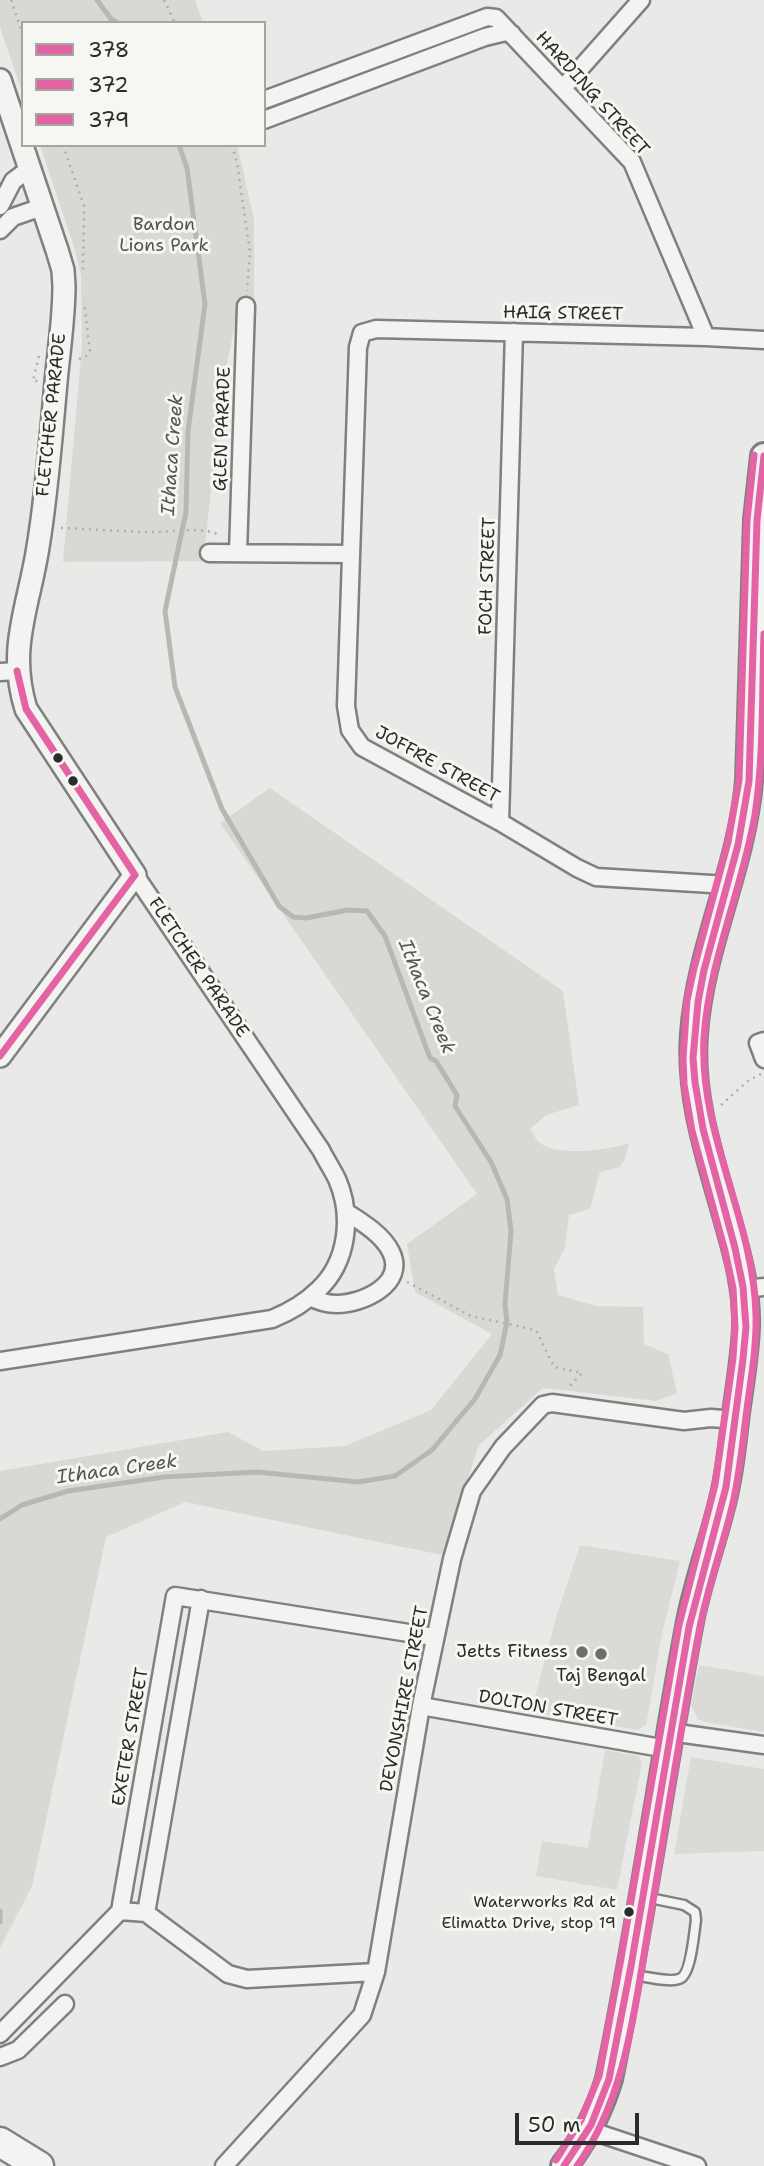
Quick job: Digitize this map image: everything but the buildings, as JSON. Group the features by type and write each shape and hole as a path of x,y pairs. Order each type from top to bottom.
{"highway":[{"path":"0,2142 39,2166"}],"main road":[{"path":"564,2166 589,2130 601,2104 608,2079 692,1607 724,1496 754,1288 737,1252 701,1122 694,1074 694,1034 700,989 740,839 747,798 759,614 758,497 764,456"}],"street":[{"path":"563,88 641,0"},
{"name":"HARDING STREET","path":"266,99 487,17 498,19 632,162 706,337"},
{"name":"HARDING STREET","path":"266,119 485,37 506,32 512,34"},
{"name":"FLETCHER PARADE","path":"0,80 21,144"},
{"name":"FLETCHER PARADE","path":"0,1361 272,1319 289,1312 311,1297 331,1276 346,1235 346,1212 338,1181 321,1150 26,709 20,689 9,671 33,575 41,527 64,296 61,262 22,147"},
{"path":"0,206 13,181 29,169"},
{"path":"0,230 13,216 42,207"},
{"name":"GLEN PARADE","path":"238,553 246,306"},
{"name":"HAIG STREET","path":"362,333 376,329 764,340"},
{"name":"FOCH STREET","path":"500,822 514,332"},
{"name":"JOFFRE STREET","path":"362,333 358,347 346,706 350,730 362,747 596,877 728,885"},
{"path":"209,553 351,554"},
{"path":"0,1056 135,875"},
{"path":"764,1041 758,1043 764,1059"},
{"path":"311,1297 321,1303 356,1302 372,1296 384,1287 393,1274 394,1262 385,1243 365,1224 346,1212"},
{"path":"552,1403 684,1421 711,1418 735,1420"},
{"name":"DEVONSHIRE STREET","path":"224,2166 362,2015 376,1972 434,1637 452,1559 472,1491 503,1447 543,1405 552,1403"},
{"name":"EXETER STREET","path":"120,1911 175,1595 434,1637"},
{"path":"146,1913 201,1599"},
{"name":"DOLTON STREET","path":"421,1706 669,1741 764,1745"},
{"path":"0,2034 120,1911 146,1913 228,1974 247,1979 376,1972"},
{"path":"0,2057 18,2050 65,2004"},
{"path":"589,2130 697,2166"}],"lane":[{"path":"628,1974 673,1980 681,1978 688,1969 696,1917 691,1908 642,1896"}],"path":[{"path":"11,0 21,29"},
{"path":"164,0 174,21"},
{"path":"233,147 250,252 246,306"},
{"path":"60,528 195,531"},
{"path":"721,1105 764,1072"},
{"path":"393,1274 471,1316 536,1330 554,1367 582,1373 552,1403"}],"shaded area":[{"path":"580,1545 680,1561 662,1634 646,1725 638,1730 531,1712 557,1614"},
{"path":"699,1665 764,1676 764,1732 698,1719 691,1705"},
{"path":"605,1750 638,1756 642,1762 617,1890 536,1876 542,1841 588,1848"},
{"path":"691,1757 764,1769 764,1851 674,1854"}],"green space":[{"path":"0,0 195,0 202,21 21,21 21,89 0,27"},
{"name":"Bardon Lions Park","path":"41,147 237,147 254,219 254,305 238,307 223,386 203,561 63,562 82,345 81,276"},
{"path":"270,788 563,991 579,1105 546,1115 530,1129 540,1143 559,1150 597,1150 629,1143 620,1167 600,1172 590,1209 569,1215 565,1248 554,1269 558,1295 596,1306 643,1307 644,1344 668,1354 677,1393 656,1401 543,1388 479,1445 442,1555 185,1502 106,1537 32,1886 0,1948 0,1471 228,1432 263,1451 345,1446 431,1410 492,1334 415,1292 407,1244 477,1194 220,823"}],"waterway":[{"name":"Ithaca Creek","path":"97,0 114,21"},
{"name":"Ithaca Creek","path":"0,1519 22,1505 68,1491 164,1477 257,1472 358,1482 395,1476 432,1450 475,1399 500,1355 507,1322 505,1304 511,1231 507,1199 491,1162 455,1106 457,1095 436,1061 430,1058 385,936 367,911 348,910 306,918 293,917 279,906 222,809 175,687 165,611 186,512 188,431 205,304 187,168 180,147"},
{"name":"Ithaca Creek","path":"0,1911 0,1922"}],"transit line":[{"name":"379","path":"556,2160 581,2120 599,2076 679,1625 715,1485 733,1358 733,1288 692,1131 684,1084 683,1058 687,1000 728,842 739,780 747,520 754,455"},
{"name":"378","path":"564,2166 591,2125 609,2079 689,1627 726,1487 743,1359 746,1327 743,1287 703,1129 693,1058 704,970 738,845 749,781 757,520 764,456"},
{"name":"372","path":"577,2166 608,2109 627,2047 699,1632 735,1491 753,1362 756,1327 753,1280 710,1109 704,1038 712,981 755,815 761,748 764,634"},
{"name":"378","path":"17,671 26,709 135,875"},
{"name":"378","path":"0,1056 135,875"}],"place":[{"name":"Jetts Fitness","path":"582,1652"},
{"name":"Taj Bengal","path":"601,1654"},
{"name":"Waterworks Rd at Elimatta Drive, stop 19","path":"629,1912"}]}
